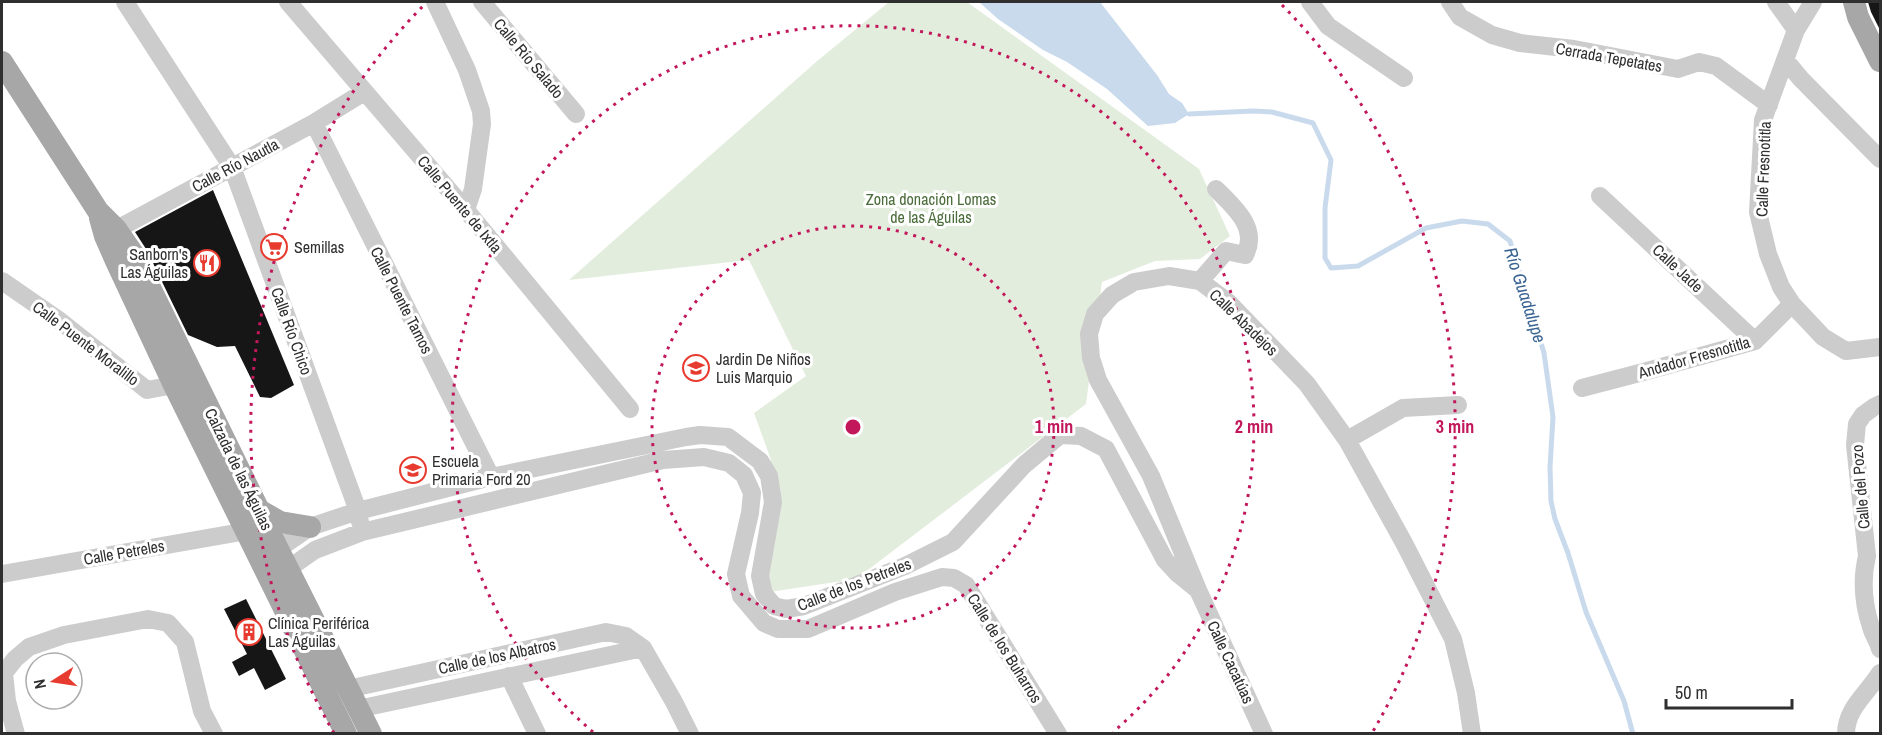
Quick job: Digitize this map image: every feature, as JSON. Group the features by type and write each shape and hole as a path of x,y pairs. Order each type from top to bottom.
{"main road":[{"path":"1854,2 1858,17 1881,61"},
{"name":"Calzada de las Águilas","path":"2,62 111,232 174,385 247,531 268,552"},
{"name":"Calzada de las Águilas","path":"111,232 134,255 259,510 268,552 348,689 371,734"},
{"path":"259,510 280,522 310,527"},
{"name":"Calzada de las Águilas","path":"280,575 346,734"}],"street":[{"name":"Calle Río Chico","path":"125,2 232,167 358,511 362,532"},
{"name":"Calle Puente de Ixtla","path":"288,2 466,210 630,409"},
{"path":"435,2 467,70 481,111 482,124 473,189 466,210"},
{"name":"Calle Río Salado","path":"482,2 576,114"},
{"path":"1310,2 1328,26 1404,78"},
{"name":"Cerrada Tepetates","path":"1450,2 1460,17 1492,35 1520,43 1574,49 1678,69 1699,62 1716,66 1769,105"},
{"path":"1776,2 1796,30"},
{"name":"Calle Fresnotitla","path":"1813,2 1796,30 1763,120 1758,212 1768,254 1781,287 1792,304 1823,337 1846,351 1881,348"},
{"path":"1786,60 1881,159"},
{"name":"Calle Río Nautla","path":"111,232 314,123 364,92"},
{"name":"Calle Puente Tamos","path":"314,123 491,477"},
{"path":"1200,281 1226,251 1245,255 1250,245 1247,224 1216,189"},
{"name":"Calle Jade","path":"1600,196 1755,341"},
{"name":"Calle Abadejos","path":"1198,590 1151,476 1098,380 1091,358 1089,334 1095,314 1112,295 1134,282 1169,276 1200,281 1229,303 1307,384 1347,440 1404,543 1453,639 1466,693 1472,734"},
{"name":"Calle Puente Moralillo","path":"2,281 60,321 147,390 174,385"},
{"name":"Andador Fresnotitla","path":"1582,388 1755,341 1792,304"},
{"name":"Calle del Pozo","path":"1881,404 1863,415 1857,424 1855,445 1867,556 1862,583 1871,630 1881,649"},
{"path":"1347,440 1403,408 1458,405"},
{"name":"Calle de los Petreles","path":"268,552 310,527 358,511 491,477 686,436 728,437 760,461 769,476 773,502 760,576 764,594 774,606 786,609 804,606 905,566 953,542 1030,459 1060,435 1081,436 1106,449 1165,560 1198,590"},
{"name":"Calle de los Petreles","path":"280,575 315,550 362,532 663,460 704,457 729,463 744,475 752,493 750,513 736,574 741,596 764,623 778,629 808,629 895,592 942,576"},
{"name":"Calle Petreles","path":"2,574 247,531"},
{"name":"Calle de los Buharros","path":"942,576 954,578 966,585 1058,734"},
{"name":"Calle Cacatúas","path":"1198,590 1264,734"},
{"path":"16,734 7,701 3,673 15,659 29,647 64,635 148,619 168,623 184,642 202,711 214,734"},
{"name":"Calle de los Albatros","path":"348,689 606,632 626,636 643,648"},
{"path":"643,648 690,734"},
{"name":"Calle de los Albatros","path":"358,709 643,648"},
{"path":"1846,734 1847,721 1854,706 1881,673"},
{"path":"509,676 537,734"}],"green space":[{"name":"Zona donación Lomas de las Águilas","path":"889,2 967,2 1199,169 1230,236 1200,259 1155,261 1102,282 1086,404 856,579 763,593 771,460 754,413 806,376 749,260 569,280 816,62"}],"water":[{"path":"979,2 1100,2 1157,75 1169,94 1182,103 1189,114 1175,123 1148,126 1107,89 1067,62 1043,50 998,19"}],"building":[{"path":"1868,2 1881,2 1881,32 1871,12"},
{"path":"213,190 294,385 271,398 260,397 235,346 217,347 188,335 146,249 135,232"},
{"name":"Clínica Periférica Las Águilas","path":"246,599 286,679 265,690 254,668 239,676 232,662 247,654 224,609"}],"waterway":[{"name":"Río Guadalupe","path":"1189,114 1272,112 1313,123 1331,160 1325,208 1325,258 1331,268 1358,266 1426,228 1462,221 1488,224 1510,241 1544,353 1553,417 1550,467 1551,501 1555,519 1586,612 1624,701 1633,734"}],"place":[{"name":"Semillas","path":"274,247"},
{"name":"Sanborn's Las Águilas","path":"207,263"},
{"name":"Jardin De Niños Luis Marquio","path":"696,368"},
{"name":"Escuela Primaria Ford 20","path":"413,470"},
{"name":"Clínica Periférica Las Águilas","path":"249,632"}]}
